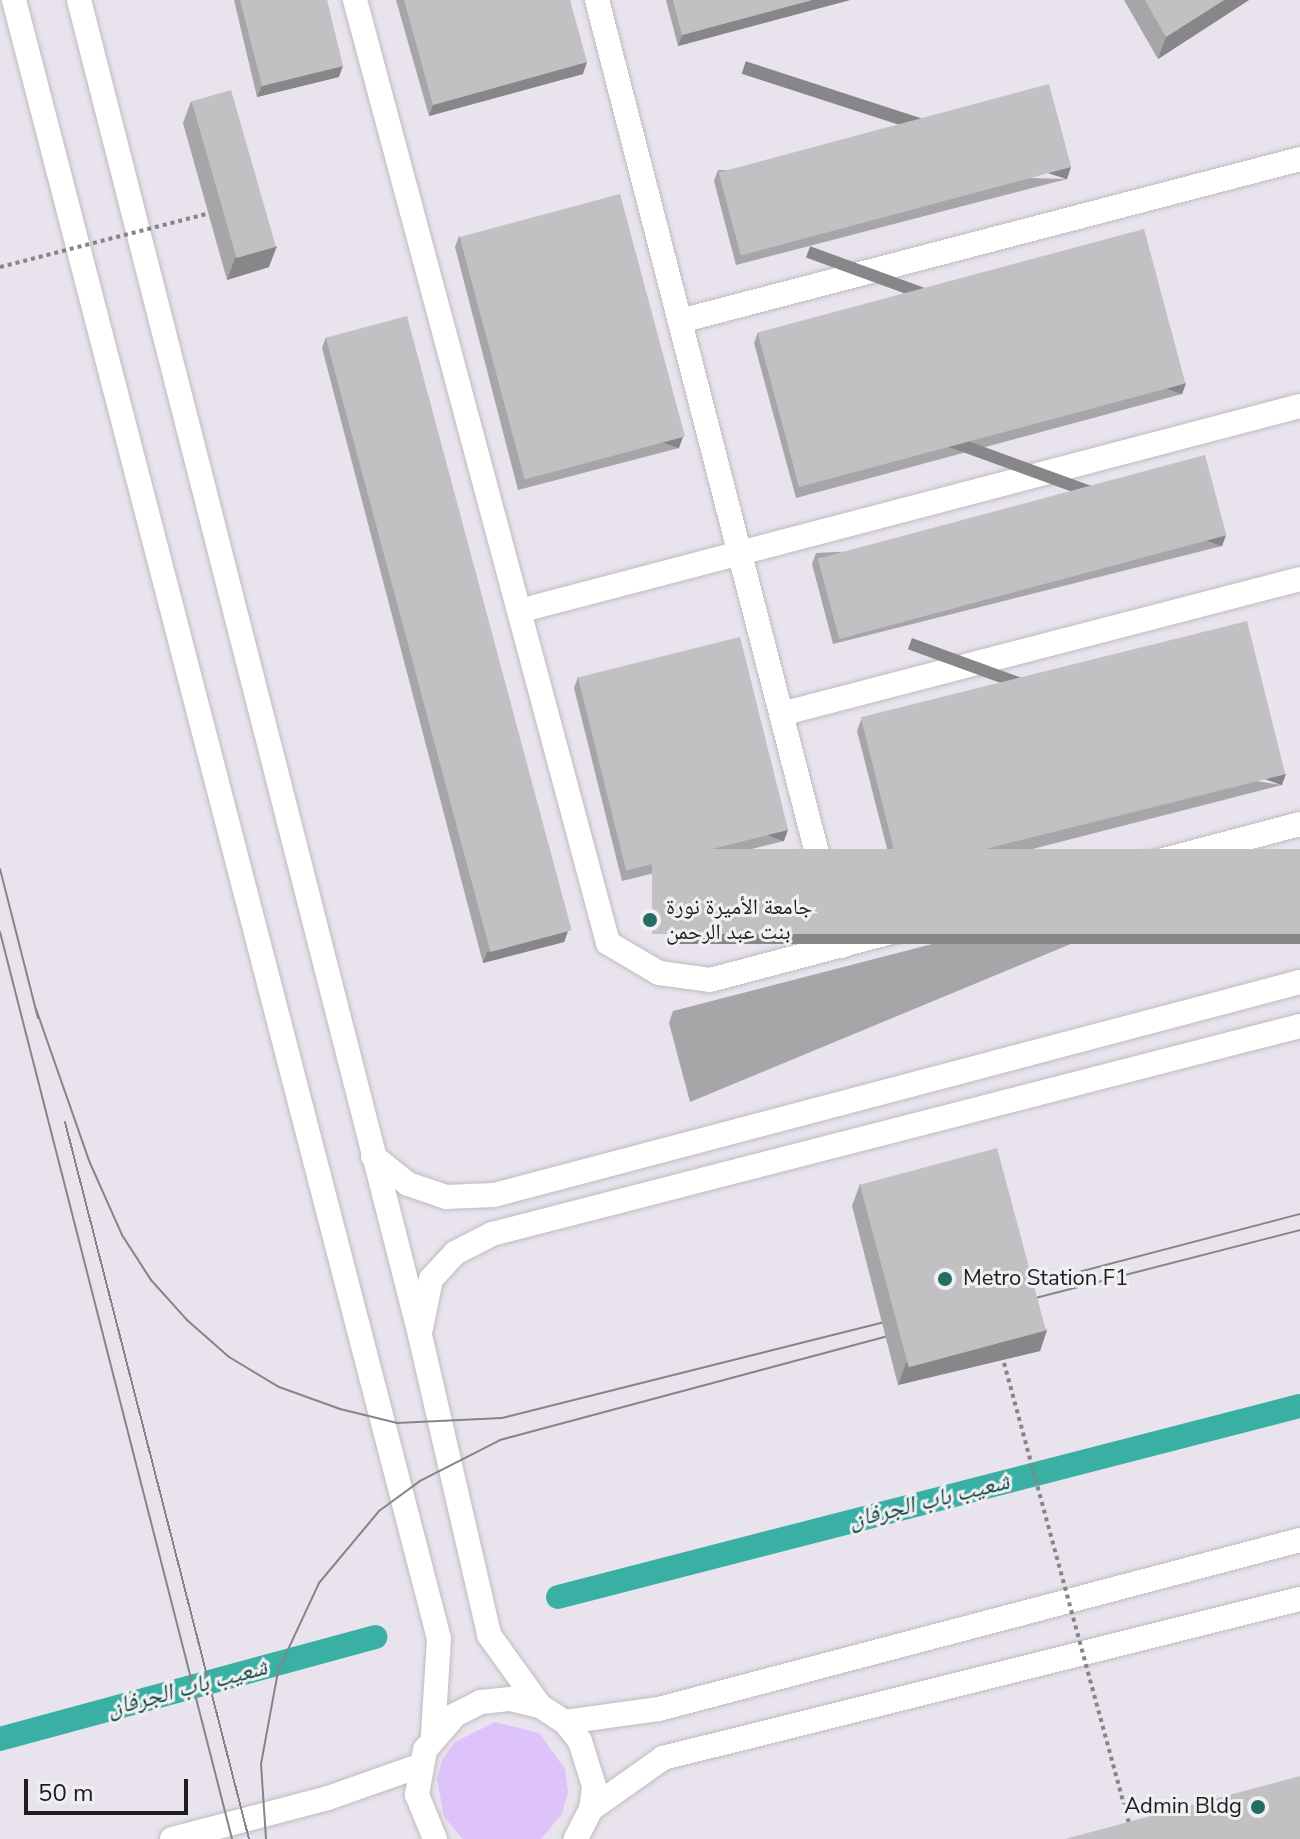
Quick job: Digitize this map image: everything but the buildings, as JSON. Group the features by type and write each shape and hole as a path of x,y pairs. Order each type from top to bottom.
{"street":[{"path":"14,0 439,1639 433,1735 419,1766 417,1795 435,1839"},
{"path":"79,0 420,1335 489,1635 540,1706"},
{"path":"355,0 608,943 659,973 710,980 1300,824"},
{"path":"597,0 841,946"},
{"path":"680,321 1300,159"},
{"path":"519,611 1300,406"},
{"path":"781,714 1300,579"},
{"path":"373,1156 408,1184 446,1197 494,1195 1300,982"},
{"path":"420,1335 431,1279 455,1253 492,1234 1300,1026"},
{"path":"565,1722 659,1709 1300,1540"},
{"path":"591,1809 663,1758 1300,1599"},
{"path":"433,1735 455,1715 481,1702 511,1699 540,1706 565,1722 590,1762 591,1809 576,1839"},
{"path":"172,1839 328,1798 419,1766"}],"path":[{"path":"0,267 211,213"},
{"path":"1004,1363 1131,1829"}],"shaded area":[{"name":"جامعة الأميرة نورة بنت عبد الرحمن","path":"0,0 1300,0 1300,1839 0,1839"},
{"path":"495,1722 539,1733 565,1769 568,1792 562,1814 541,1839 463,1839 444,1817 437,1779 442,1760 455,1742"}],"waterway":[{"name":"شعيب باب الجرفان","path":"558,1597 1300,1406"},
{"name":"شعيب باب الجرفان","path":"0,1739 375,1637"}],"tram line":[{"path":"0,869 38,1018"},
{"path":"0,932 232,1839"},
{"path":"36,1009 90,1163 122,1235 151,1280 187,1320 229,1357 279,1387 340,1409 397,1423 502,1418 905,1317"},
{"path":"65,1122 249,1839"},
{"path":"1014,1289 1300,1214"},
{"path":"1016,1303 1300,1230"},
{"path":"266,1839 261,1764 278,1671 319,1583 379,1511 420,1481 500,1440 908,1331"}],"place":[{"name":"جامعة الأميرة نورة بنت عبد الرحمن","path":"650,920"},
{"name":"Metro Station F1","path":"945,1279"},
{"name":"Admin Bldg","path":"1258,1807"}]}
